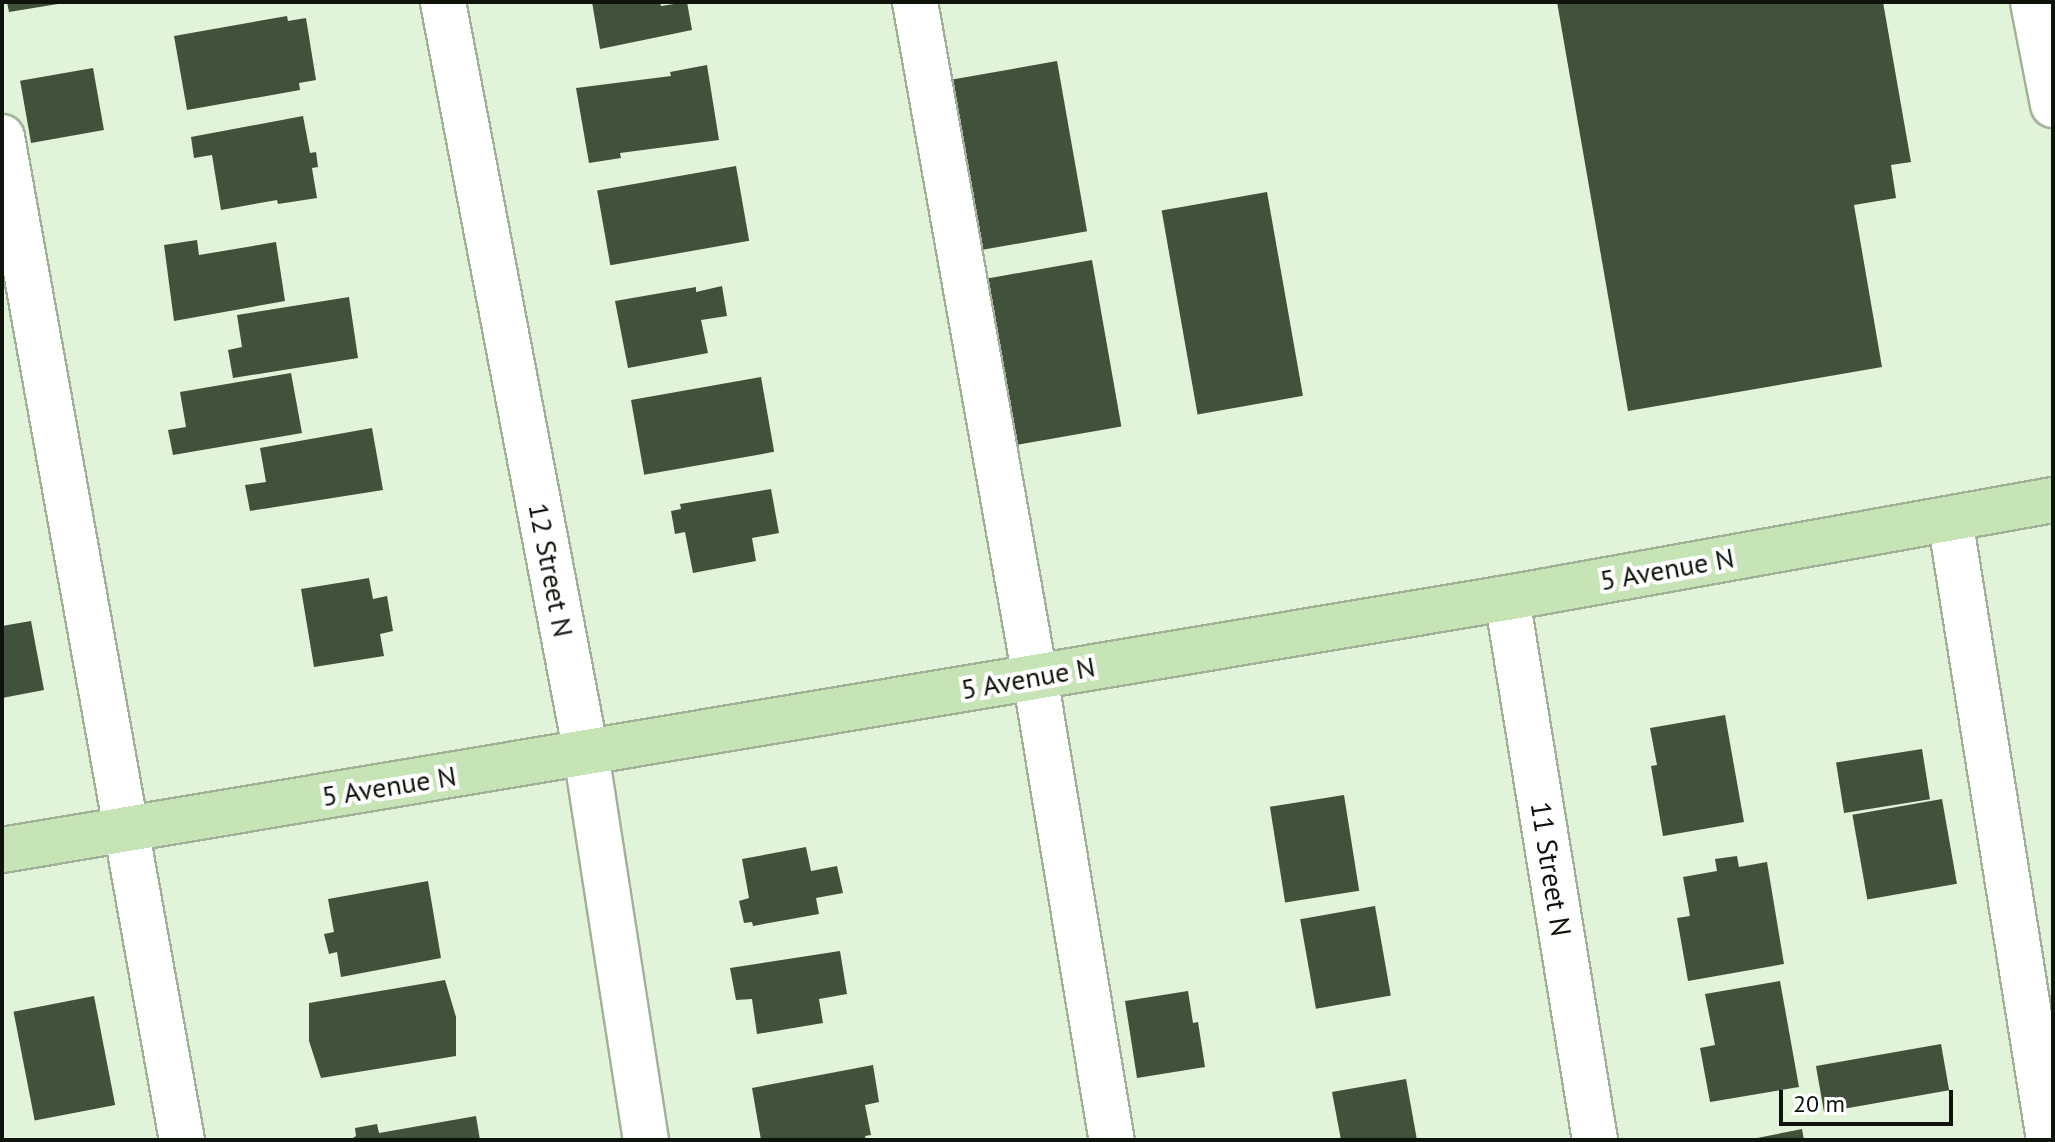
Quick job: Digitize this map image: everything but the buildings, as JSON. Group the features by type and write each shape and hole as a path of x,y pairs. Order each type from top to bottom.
{"main road":[{"name":"5 Avenue N","path":"2,850 1507,598 2053,500"}],"street":[{"name":"12 Street N","path":"443,2 586,753 646,1140"},
{"path":"915,2 1035,677 1112,1140"},
{"path":"2033,2 2053,105"},
{"path":"2,137 182,1140"},
{"path":"1950,519 2049,1140"},
{"name":"11 Street N","path":"1507,598 1595,1140"}]}
